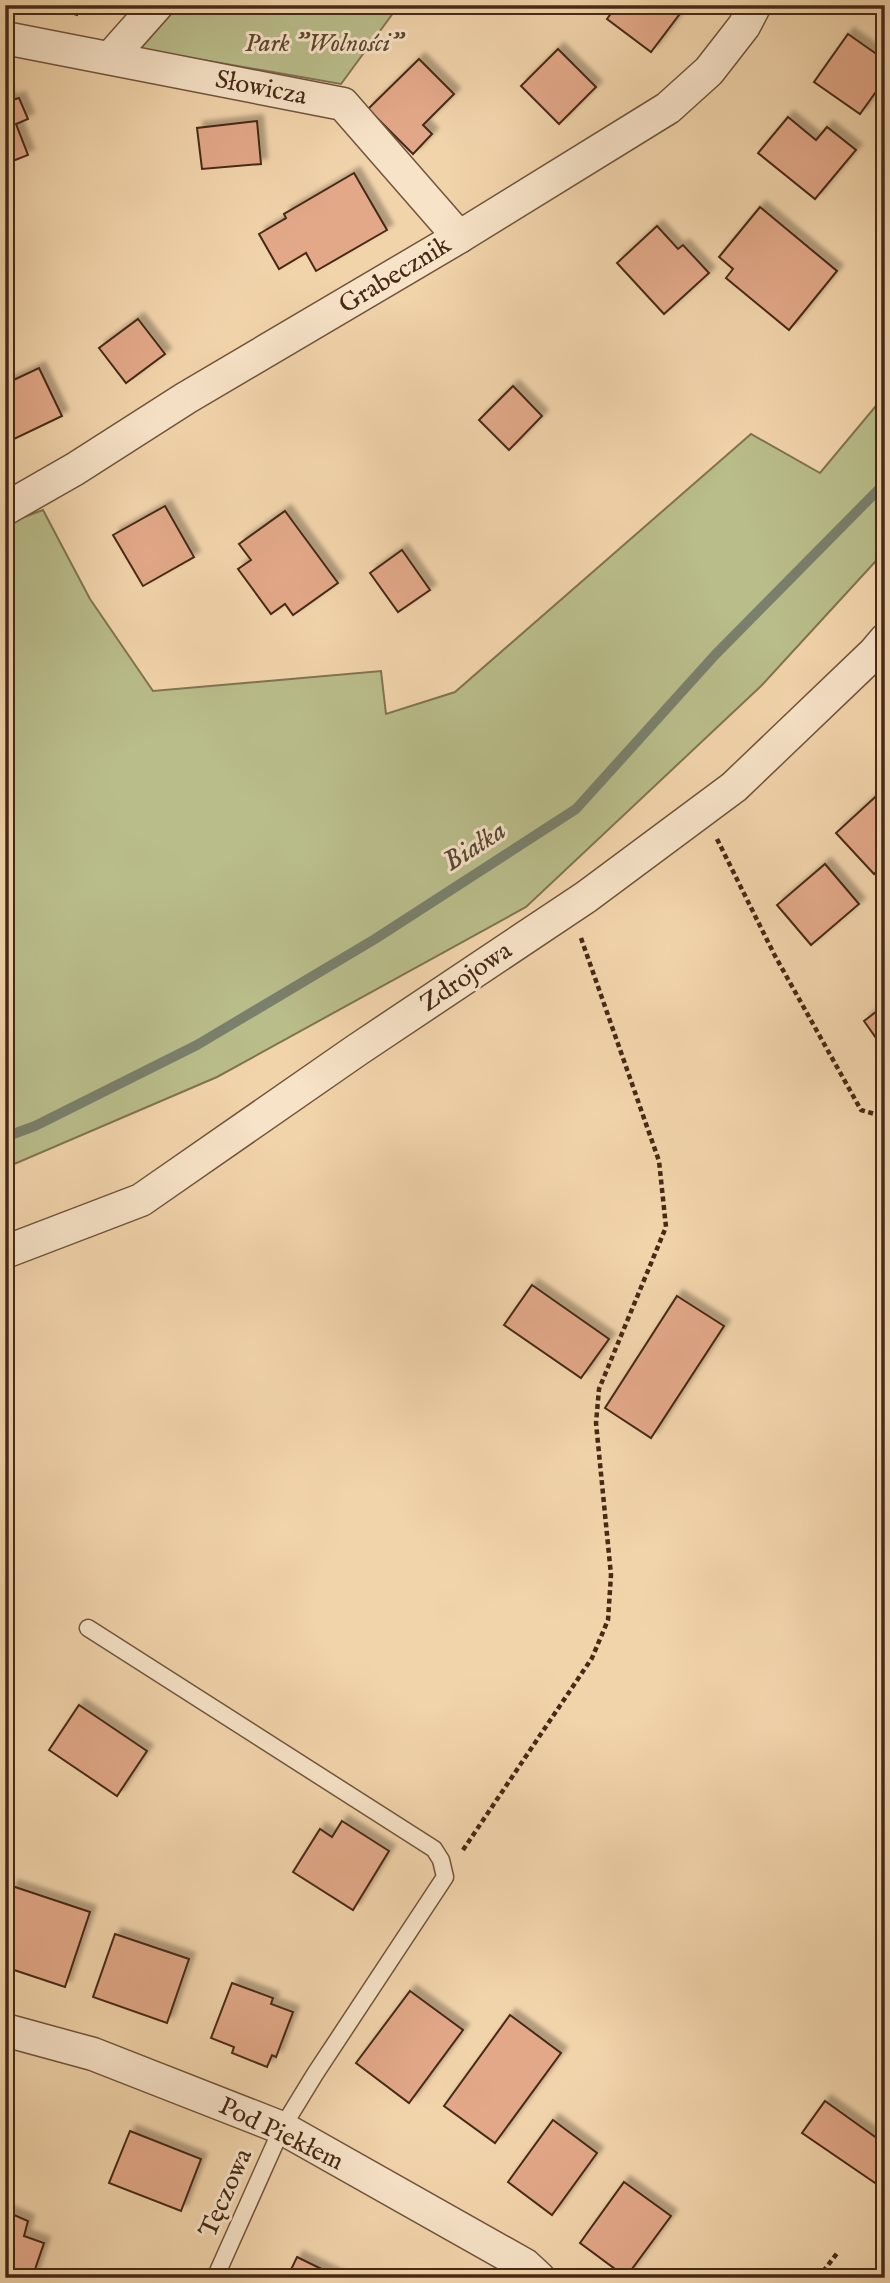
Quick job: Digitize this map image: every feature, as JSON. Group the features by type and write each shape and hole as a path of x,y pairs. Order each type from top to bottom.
{"street":[{"path":"110,58 157,5"},
{"name":"Grabecznik","path":"5,509 75,470 186,398 459,237 668,108 709,71 744,26 755,5"},
{"name":"Słowicza","path":"5,38 343,103 459,237"},
{"name":"Zdrojowa","path":"5,1252 141,1200 570,907 734,787 885,640"},
{"name":"Pod Piekłem","path":"5,2030 93,2054 282,2128 525,2265 539,2278"}],"lane":[{"path":"88,1628 433,1849 441,1860 445,1877"},
{"name":"Tęczowa","path":"215,2278 282,2128 314,2074 445,1877"}],"path":[{"path":"702,811 774,954 861,1110 885,1117"},
{"path":"445,1877 592,1658 608,1620 611,1575 596,1423 599,1389 666,1227 659,1161 570,907"},
{"path":"818,2278 838,2252"}],"green space":[{"name":"Park \"Wolności\"","path":"179,5 399,5 341,84 140,49"},
{"path":"885,395 885,551 761,686 526,907 217,1077 5,1168 5,524 43,510 90,599 153,691 381,671 386,714 455,692 751,434 820,473"}],"building":[{"path":"44,5 80,5 77,15"},
{"path":"617,5 685,7 651,52 607,19"},
{"path":"848,34 885,60 885,79 860,114 814,82"},
{"path":"558,49 596,87 559,124 521,86"},
{"path":"419,59 454,94 423,125 432,134 413,154 368,109"},
{"path":"5,91 9,101 19,98 28,119 16,124 28,155 5,164"},
{"path":"788,117 816,140 827,127 856,150 815,199 758,153"},
{"path":"257,121 261,164 202,169 197,128"},
{"path":"354,173 387,230 316,271 306,253 279,269 259,234 286,218 284,214"},
{"path":"760,207 837,271 789,330 726,278 733,269 719,257"},
{"path":"657,226 678,249 683,245 709,273 664,314 617,263"},
{"path":"138,319 165,354 126,383 99,348"},
{"path":"39,368 62,416 12,440 5,425 5,384"},
{"path":"513,386 542,416 509,450 479,420"},
{"path":"165,506 194,557 143,586 113,535"},
{"path":"285,511 338,583 293,615 285,604 271,614 238,569 251,560 239,544"},
{"path":"402,550 430,590 398,612 370,573"},
{"path":"885,788 885,864 874,874 836,833"},
{"path":"825,864 859,904 811,945 777,905"},
{"path":"885,1005 885,1056 881,1050 883,1048 864,1021"},
{"path":"532,1285 609,1339 581,1378 504,1325"},
{"path":"677,1296 724,1326 651,1438 605,1408"},
{"path":"79,1705 147,1751 117,1796 49,1750"},
{"path":"342,1821 389,1851 353,1910 293,1872 320,1829 332,1837"},
{"path":"12,1886 90,1912 65,1987 5,1967 5,1906"},
{"path":"115,1934 189,1959 167,2023 93,1997"},
{"path":"232,1983 273,1998 271,2004 293,2012 276,2057 272,2055 267,2067 232,2053 234,2047 211,2038"},
{"path":"410,1991 463,2030 409,2103 356,2063"},
{"path":"510,2015 561,2053 495,2143 444,2106"},
{"path":"825,2101 885,2144 885,2177 878,2185 802,2133"},
{"path":"553,2120 597,2153 552,2215 508,2182"},
{"path":"130,2131 201,2159 181,2211 109,2183"},
{"path":"624,2182 671,2216 626,2277 580,2243"},
{"path":"5,2211 28,2221 24,2236 44,2243 32,2278 5,2278"},
{"path":"297,2257 340,2278 287,2278"}],"waterway":[{"name":"Białka","path":"5,1137 35,1126 197,1045 375,939 576,809 715,655 885,483"}]}
